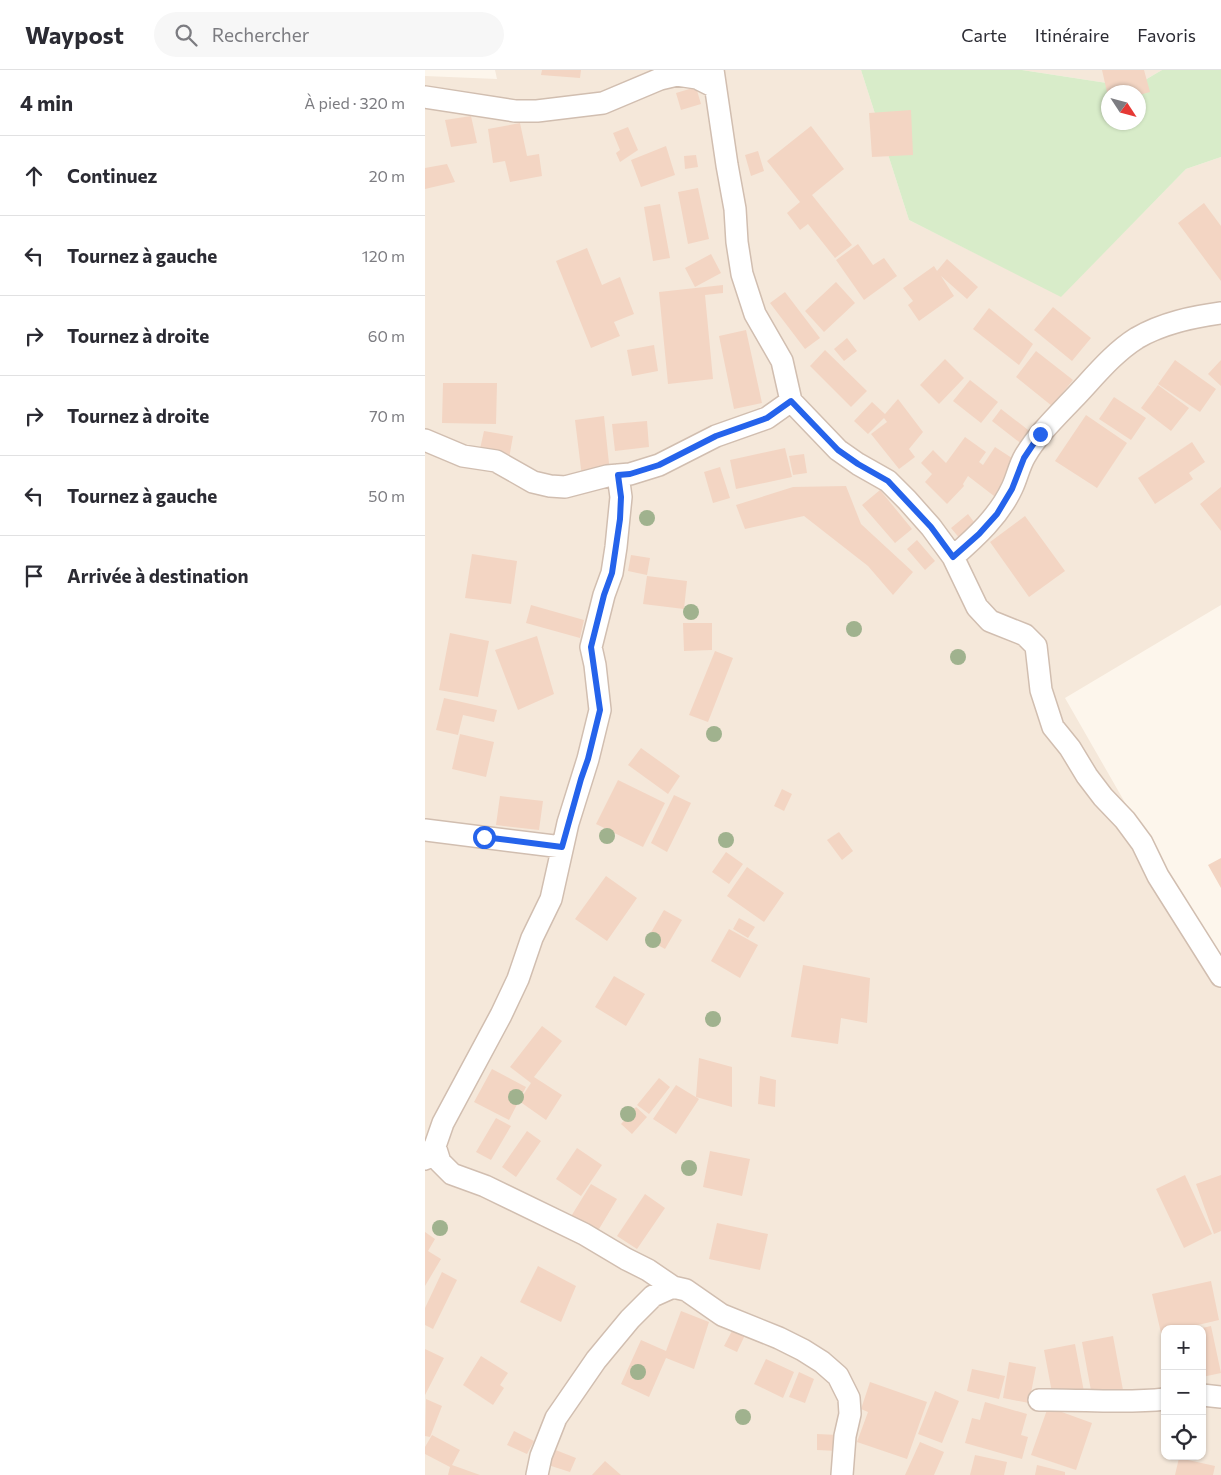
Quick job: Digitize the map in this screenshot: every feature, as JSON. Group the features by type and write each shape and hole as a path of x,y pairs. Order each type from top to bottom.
{"street":[{"path":"425,97 515,111 537,112 603,103 660,79 677,75 714,79 735,209 737,242 742,274 755,314 782,361 791,401 838,450 888,481 931,527 953,557 977,607 990,620 1025,635 1036,646 1041,690 1053,727 1070,748 1087,776 1103,797 1125,820 1142,843 1159,876 1221,976"},
{"path":"953,557 979,534 997,514 1012,489 1024,458 1040,434 1108,361 1137,338 1167,324 1221,313"},
{"path":"425,440 463,456 496,461 533,482 565,487 607,476 630,474 659,465 716,436 767,418 791,401"},
{"path":"618,475 621,497 620,519 612,573 604,595 591,647 600,710 588,759 562,847 551,899 532,938 518,979 430,1152 452,1174 485,1186 584,1234 648,1270 673,1287 686,1290 722,1315 803,1350 838,1376 849,1398 850,1414 845,1436 842,1475"},
{"path":"425,830 562,847"},
{"path":"537,1475 541,1456 556,1418 587,1372 630,1319 653,1296 673,1287"},
{"path":"1206,1395 1221,1397"},
{"path":"1039,1400 1121,1402 1161,1399"}],"shaded area":[{"path":"495,70 861,70 909,220 1061,296 1186,169 1221,157 1221,605 1065,698 1221,970 1221,1475 425,1475 425,76 497,79"},
{"path":"1022,70 1162,70 1136,85 1120,85"}],"green space":[{"path":"861,70 1022,70 1120,85 1101,85 1101,130 1146,130 1146,85 1136,85 1162,70 1221,70 1221,157 1186,169 1061,297 909,220"}],"building":[{"path":"542,70 581,70 580,78 541,75"},
{"path":"1102,70 1144,70 1150,92 1146,93 1146,85 1105,85"},
{"path":"696,87 701,104 681,110 676,93"},
{"path":"911,110 913,155 872,157 869,113"},
{"path":"471,116 477,143 451,147 445,120"},
{"path":"520,123 527,156 539,154 542,176 510,182 505,161 493,163 488,129"},
{"path":"811,126 844,169 812,195 852,245 835,258 808,224 800,230 787,213 800,202 767,161"},
{"path":"628,127 638,150 620,162 616,153 620,150 613,133"},
{"path":"666,146 675,175 641,187 631,160"},
{"path":"758,151 764,171 751,176 745,155"},
{"path":"696,155 698,167 685,169 684,156"},
{"path":"447,164 455,182 425,189 425,168"},
{"path":"698,188 709,239 688,244 678,192"},
{"path":"1204,203 1221,226 1221,281 1178,223"},
{"path":"660,204 670,258 653,261 644,207"},
{"path":"858,244 873,265 884,258 897,276 864,300 836,260"},
{"path":"587,248 602,285 620,277 634,314 614,322 620,336 591,348 556,261"},
{"path":"711,254 721,273 695,287 685,268"},
{"path":"947,259 978,287 967,299 941,276 954,296 919,321 908,305 913,301 903,288 934,266 937,271"},
{"path":"836,282 855,303 824,332 805,311"},
{"path":"723,285 723,293 705,295 713,379 668,384 659,292"},
{"path":"785,292 820,338 805,349 770,303"},
{"path":"1053,307 1091,338 1072,361 1034,330"},
{"path":"989,308 1033,344 1019,365 973,329"},
{"path":"746,330 762,403 734,409 719,336"},
{"path":"847,338 857,351 844,361 834,349"},
{"path":"654,345 658,371 632,376 627,350"},
{"path":"825,350 867,391 851,407 810,366"},
{"path":"1036,351 1073,380 1052,406 1016,377"},
{"path":"945,359 964,378 939,404 920,385"},
{"path":"1175,360 1216,389 1200,412 1158,384"},
{"path":"1221,360 1221,386 1208,374"},
{"path":"970,380 998,402 981,423 953,401"},
{"path":"443,383 497,383 496,424 442,423"},
{"path":"1158,385 1189,408 1171,431 1141,408"},
{"path":"1114,397 1146,418 1131,440 1099,419"},
{"path":"898,399 923,432 909,449 915,457 899,469 871,434 887,422 884,418 868,434 854,421 872,402 885,414"},
{"path":"1001,409 1032,433 1023,445 992,421"},
{"path":"1086,415 1127,443 1097,488 1055,461"},
{"path":"604,416 610,473 582,477 575,420"},
{"path":"647,421 649,447 615,451 612,424"},
{"path":"484,431 513,436 508,464 478,458"},
{"path":"965,437 986,452 979,462 983,465 995,447 1018,462 994,496 968,476 963,484 964,486 947,504 925,482 932,474 921,463 933,450 946,463"},
{"path":"1192,442 1205,462 1189,473 1193,479 1155,504 1138,478"},
{"path":"785,448 792,477 736,489 730,460"},
{"path":"804,454 807,473 793,475 789,456"},
{"path":"720,467 730,498 713,503 704,472"},
{"path":"846,486 861,524 913,572 893,595 868,566 804,516 745,529 736,505 793,487"},
{"path":"1221,487 1221,531 1200,504"},
{"path":"880,490 912,529 895,543 862,505"},
{"path":"968,514 977,526 961,540 951,528"},
{"path":"1025,516 1065,571 1029,597 990,542"},
{"path":"917,540 935,561 925,570 907,549"},
{"path":"472,554 517,561 511,604 465,598"},
{"path":"631,555 650,558 647,575 628,571"},
{"path":"647,576 687,581 684,609 643,604"},
{"path":"531,605 584,620 580,638 526,623"},
{"path":"683,623 712,623 712,650 684,651"},
{"path":"450,633 489,641 478,697 439,690"},
{"path":"537,636 554,694 518,710 495,650"},
{"path":"715,651 733,658 708,722 689,715"},
{"path":"444,698 497,710 494,722 463,715 458,735 436,730"},
{"path":"460,734 494,742 486,777 452,769"},
{"path":"641,748 680,776 668,794 628,765"},
{"path":"618,780 665,803 643,847 596,824"},
{"path":"782,789 792,794 784,811 774,806"},
{"path":"674,795 691,803 667,852 651,843"},
{"path":"500,796 543,801 539,830 496,825"},
{"path":"839,832 853,851 842,860 827,840"},
{"path":"726,852 743,864 729,884 712,872"},
{"path":"1221,858 1221,888 1208,865"},
{"path":"747,867 784,893 764,922 727,896"},
{"path":"606,876 637,898 607,941 575,919"},
{"path":"664,910 682,920 665,949 647,939"},
{"path":"739,918 755,927 748,938 733,929"},
{"path":"729,929 758,945 740,978 711,961"},
{"path":"803,965 870,978 867,1023 841,1018 838,1044 791,1037"},
{"path":"614,976 645,994 626,1026 595,1007"},
{"path":"542,1026 562,1041 534,1077 562,1095 546,1120 519,1101 531,1083 510,1067"},
{"path":"699,1058 732,1067 732,1107 696,1097"},
{"path":"492,1069 526,1087 509,1120 474,1102"},
{"path":"760,1076 776,1080 775,1107 758,1104"},
{"path":"659,1078 670,1087 649,1114 637,1105"},
{"path":"676,1085 699,1099 676,1134 653,1119"},
{"path":"636,1107 647,1117 632,1134 621,1124"},
{"path":"496,1118 511,1126 491,1160 476,1152"},
{"path":"527,1131 541,1141 516,1177 502,1167"},
{"path":"577,1148 602,1165 581,1196 556,1179"},
{"path":"710,1151 750,1159 742,1196 703,1187"},
{"path":"1185,1175 1212,1234 1184,1248 1156,1189"},
{"path":"1221,1175 1221,1231 1214,1234 1196,1184"},
{"path":"591,1184 617,1199 596,1234 570,1218"},
{"path":"645,1194 665,1208 637,1249 617,1236"},
{"path":"717,1223 768,1234 760,1270 709,1259"},
{"path":"425,1232 435,1239 428,1251 441,1259 425,1286"},
{"path":"538,1266 576,1286 561,1322 520,1302"},
{"path":"442,1272 457,1280 433,1329 425,1325 425,1308"},
{"path":"1211,1281 1219,1320 1198,1325 1161,1325 1161,1333 1152,1294"},
{"path":"681,1311 709,1322 694,1369 666,1358 649,1397 621,1384 641,1340 666,1351"},
{"path":"1211,1326 1221,1373 1206,1376 1206,1370 1206,1327"},
{"path":"733,1329 745,1335 737,1352 724,1346"},
{"path":"1113,1336 1123,1390 1092,1396 1082,1342"},
{"path":"1075,1344 1085,1397 1054,1403 1044,1350"},
{"path":"425,1349 444,1358 425,1395"},
{"path":"481,1356 508,1373 500,1385 504,1388 493,1405 463,1385"},
{"path":"766,1359 794,1372 783,1398 754,1384"},
{"path":"1009,1362 1036,1367 1029,1403 1003,1398"},
{"path":"972,1369 1005,1376 999,1399 967,1391"},
{"path":"799,1372 814,1379 805,1403 789,1397"},
{"path":"870,1382 927,1402 907,1459 857,1442 868,1412 861,1409"},
{"path":"935,1391 959,1401 942,1443 918,1434"},
{"path":"426,1399 442,1406 430,1437 425,1436"},
{"path":"985,1402 1027,1414 1021,1435 1028,1437 1022,1459 965,1443 972,1418 980,1420"},
{"path":"1048,1407 1092,1423 1076,1470 1031,1455"},
{"path":"514,1431 534,1441 527,1454 507,1445"},
{"path":"817,1434 838,1435 837,1451 817,1450"},
{"path":"432,1435 460,1450 452,1465 480,1475 448,1475 450,1467 425,1454 425,1447"},
{"path":"920,1442 944,1452 934,1475 905,1475"},
{"path":"553,1449 576,1458 570,1472 548,1465"},
{"path":"975,1455 1007,1462 1004,1475 970,1475"},
{"path":"1179,1460 1188,1460 1215,1466 1213,1475 1175,1475"},
{"path":"605,1461 621,1475 592,1475"},
{"path":"1037,1465 1065,1472 1065,1475 1035,1475"}],"route":[{"path":"484,837 562,847 588,759 600,710 591,647 604,595 612,573 620,519 621,497 618,475 630,474 659,465 716,436 767,418 791,401 838,450 888,481 931,527 953,557 979,534 997,514 1012,489 1024,458 1040,434"}]}
